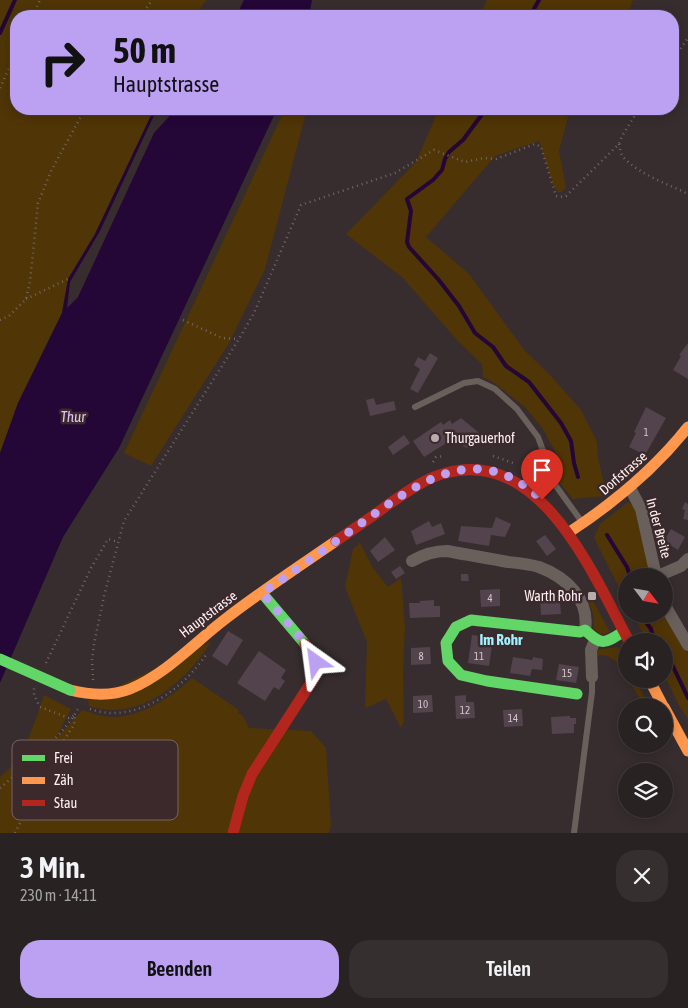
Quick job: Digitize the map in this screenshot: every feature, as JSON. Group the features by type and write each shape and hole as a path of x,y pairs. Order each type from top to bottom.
{"main road":[{"name":"Dorfstrasse","path":"568,533 630,488 660,461 688,427"},
{"name":"Hauptstrasse","path":"0,659 70,690 93,695 117,693 139,685 225,619 416,486 446,473 464,470 498,472 518,481 542,500 568,533"},
{"path":"568,533 624,633"},
{"path":"232,833 252,774 314,678 317,670 314,654 262,593"},
{"path":"577,694 486,681 461,675 448,661 446,643 456,628 471,620 580,632 585,630 595,640 618,638"},
{"path":"673,725 688,751"}],"street":[{"name":"In der Breite","path":"630,488 641,509 655,568"},
{"path":"412,561 420,556 434,552 447,551 538,567 564,582 577,595 585,608 587,622 585,630"},
{"path":"673,569 681,566 688,559"},
{"path":"673,618 688,645"},
{"path":"592,677 591,650 595,640"}],"lane":[{"path":"416,407 464,384 478,381 495,390 517,409 538,437 556,486 583,523"},
{"path":"574,833 592,692 592,677"}],"path":[{"path":"679,51 688,38"},
{"path":"0,88 10,66"},
{"path":"26,299 30,282 38,203 50,171 82,115"},
{"path":"93,695 92,660 94,644 104,596 126,516 240,339 254,313 301,205 395,173 434,150 465,162 484,158 496,159 535,144 541,147 556,196 566,196 619,144 635,115"},
{"path":"619,144 621,153 626,160 688,194"},
{"path":"0,320 9,316 26,299 68,279"},
{"path":"183,320 222,338 240,339"},
{"path":"42,670 104,545 108,539 118,542"},
{"path":"52,740 75,715 80,705 108,714 130,711 151,703 184,682 208,653"},
{"path":"34,687 34,694 40,707 69,718 75,715"},
{"path":"64,740 74,725 75,715"},
{"path":"0,788 12,777"},
{"path":"15,833 22,820"}],"shaded area":[{"path":"0,0 207,0 200,10 10,10 10,115 151,115 95,234 68,279 62,313 18,403 0,453"},
{"path":"487,0 635,0 632,1 630,10 482,10"},
{"path":"282,115 305,115 265,269 229,343 151,466 124,453"},
{"path":"436,115 568,115 559,151 566,187 562,192 558,192 554,187 539,141 495,156 426,237 469,274 525,351 551,376 581,410 597,442 598,458 606,491 604,496 573,499 560,483 558,457 543,429 525,407 493,382 483,377 482,364 456,339 403,278 346,234 416,162"},
{"path":"628,502 634,506 650,568 618,568 618,585 594,538 600,524"},
{"path":"360,543 373,568 388,587 401,578 405,626 403,673 404,721 401,728 386,699 365,708 367,642 345,587 353,549"},
{"path":"593,601 610,632 601,635 594,629 593,614 589,603"},
{"path":"638,623 670,623 688,653 688,719 670,688 673,688 673,633 643,633"},
{"path":"212,641 189,670 160,695 126,709 108,710 89,706 88,701"},
{"path":"618,647 618,665 610,657 596,656 594,650"},
{"path":"192,678 239,710 238,713 243,716 249,728 311,731 326,748 331,826 329,833 0,833 0,777 12,765 12,820 178,820 178,740 55,740 82,710 109,717 124,716 156,705"},
{"path":"633,688 640,688 645,698 639,698"},
{"path":"44,695 71,709 55,740 27,740"}],"water":[{"path":"244,0 312,0 310,10 239,10"},
{"name":"Thur","path":"151,115 154,115 100,231 70,282 67,308 78,297 154,133 170,115 274,115 119,448 63,537 0,683 0,453 18,403 62,313 68,279 95,234"}],"building":[{"path":"688,343 688,379 673,370 681,356 679,355"},
{"path":"430,353 438,358 418,393 410,389 420,369 414,365 418,357 425,361"},
{"path":"374,398 376,405 394,401 396,410 370,416 366,400"},
{"path":"646,407 666,418 645,455 629,447"},
{"name":"Thurgauerhof","path":"461,418 484,437 467,448 463,446 462,440 459,440 457,432 451,436 453,439 424,457 413,441 441,422 443,425 450,420 452,424"},
{"path":"404,435 410,443 393,455 388,447"},
{"path":"685,502 688,504 688,520 683,519 685,510 682,509"},
{"path":"496,517 511,524 505,537 491,535 489,546 458,541 461,526 492,528"},
{"path":"429,521 432,527 441,523 445,534 416,545 411,531"},
{"path":"671,529 685,537 678,550 664,541"},
{"path":"545,535 556,549 547,556 536,541"},
{"path":"385,537 395,550 378,562 370,551"},
{"path":"400,566 405,573 396,579 391,572"},
{"path":"461,574 468,574 469,581 461,581"},
{"path":"500,589 500,606 481,607 480,590"},
{"path":"540,598 564,598 565,603 560,603 561,614 541,615"},
{"path":"434,600 434,606 440,606 440,617 410,618 409,603"},
{"path":"228,631 243,640 227,666 212,656"},
{"path":"472,635 493,638 489,666 468,663"},
{"path":"430,647 431,664 411,665 411,648"},
{"path":"259,651 286,670 281,678 285,681 279,690 274,687 265,701 237,683"},
{"path":"513,657 532,660 533,657 543,659 542,670 532,669 530,676 510,673"},
{"path":"559,664 579,667 576,683 556,680"},
{"path":"432,695 433,712 413,713 413,696"},
{"path":"466,695 466,702 474,702 475,718 456,719 455,696"},
{"path":"522,709 523,726 504,727 503,710"},
{"path":"570,716 570,718 576,718 574,733 552,734 551,717"}],"waterway":[{"path":"10,10 15,0"},
{"path":"533,10 539,0"},
{"path":"0,33 10,11"},
{"path":"482,115 463,140 449,152 442,170 433,180 407,199 411,211 407,242 409,247 459,306 475,333 493,347 506,366 529,382 561,423 571,441 578,477"},
{"path":"607,535 627,568"},
{"path":"647,623 652,633"},
{"path":"673,666 688,698"}],"traffic: fast":[{"path":"262,593 305,644"},
{"path":"577,694 487,681 461,675 448,661 446,643 456,627 471,620 580,632 585,630 595,639 603,642 623,632"},
{"path":"0,659 70,690"}],"traffic: slow":[{"path":"568,533 633,485 675,443 688,427"},
{"path":"70,690 92,694 108,694 122,692 143,683 168,667 251,600 336,541"},
{"path":"654,688 659,698"},
{"path":"673,724 688,751"}],"traffic: jam":[{"path":"336,541 409,490 438,475 480,470 510,479 536,497 560,522 599,583 625,633"},
{"path":"233,833 243,796 252,774 314,678 315,660 305,644"}],"place":[{"name":"Thurgauerhof","path":"435,438"},
{"name":"Warth Rohr","path":"592,596"}],"district":[{"name":"Im Rohr","path":"501,639"}],"route":[{"path":"316,662 314,654 308,646 262,593 394,500 416,486 449,472 464,470 498,472 518,481 542,500"}]}
